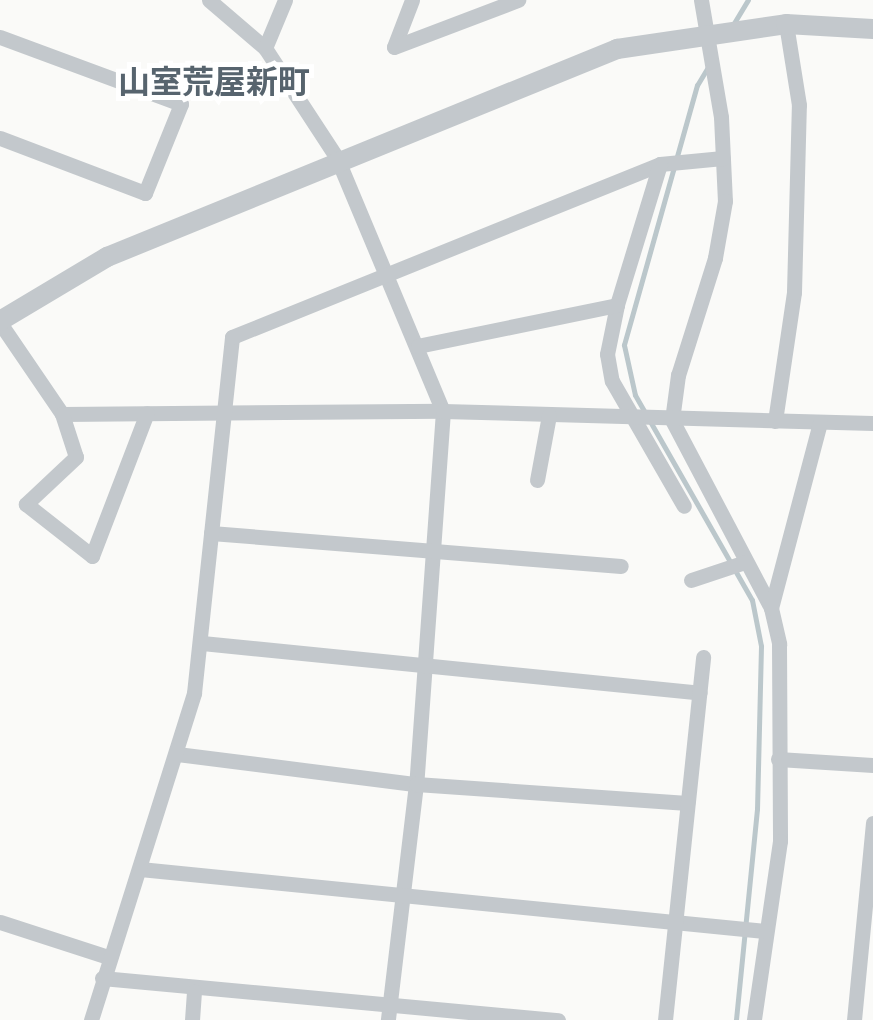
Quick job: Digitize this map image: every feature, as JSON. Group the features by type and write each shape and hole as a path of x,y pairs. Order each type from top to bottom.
{"street":[{"path":"209,0 265,48 338,158 443,411 416,784 389,1012"},
{"path":"265,48 285,0"},
{"path":"412,0 394,47 518,0"},
{"path":"701,0 723,158 725,201 714,258 667,420 771,608 779,644 780,841 762,931 754,1020"},
{"path":"774,422 794,292 799,106 786,24"},
{"path":"148,412 92,556 26,504 76,457 62,414 0,322 108,257 338,158 617,49 704,32 786,24 873,29"},
{"path":"0,37 181,104 145,193 0,138"},
{"path":"90,1020 177,754 202,643 232,337 663,164 723,158"},
{"path":"663,164 617,305 607,354 632,418 684,506"},
{"path":"418,346 617,305"},
{"path":"62,414 443,411 873,423"},
{"path":"537,480 549,415"},
{"path":"771,608 820,422"},
{"path":"211,533 620,566"},
{"path":"691,580 744,562"},
{"path":"202,643 699,693"},
{"path":"665,1020 703,657"},
{"path":"177,754 416,784 687,803"},
{"path":"778,759 873,765"},
{"path":"854,1020 866,951 873,826"},
{"path":"140,869 676,919 762,931"},
{"path":"0,922 108,957"},
{"path":"102,978 194,992 389,1012 558,1020"},
{"path":"192,1020 194,992"}],"waterway":[{"path":"734,23 748,0"},
{"path":"708,67 697,85 624,345 635,395 752,600 761,646 757,809 736,1020"}],"district":[{"name":"山室荒屋新町","path":"214,81"}]}
